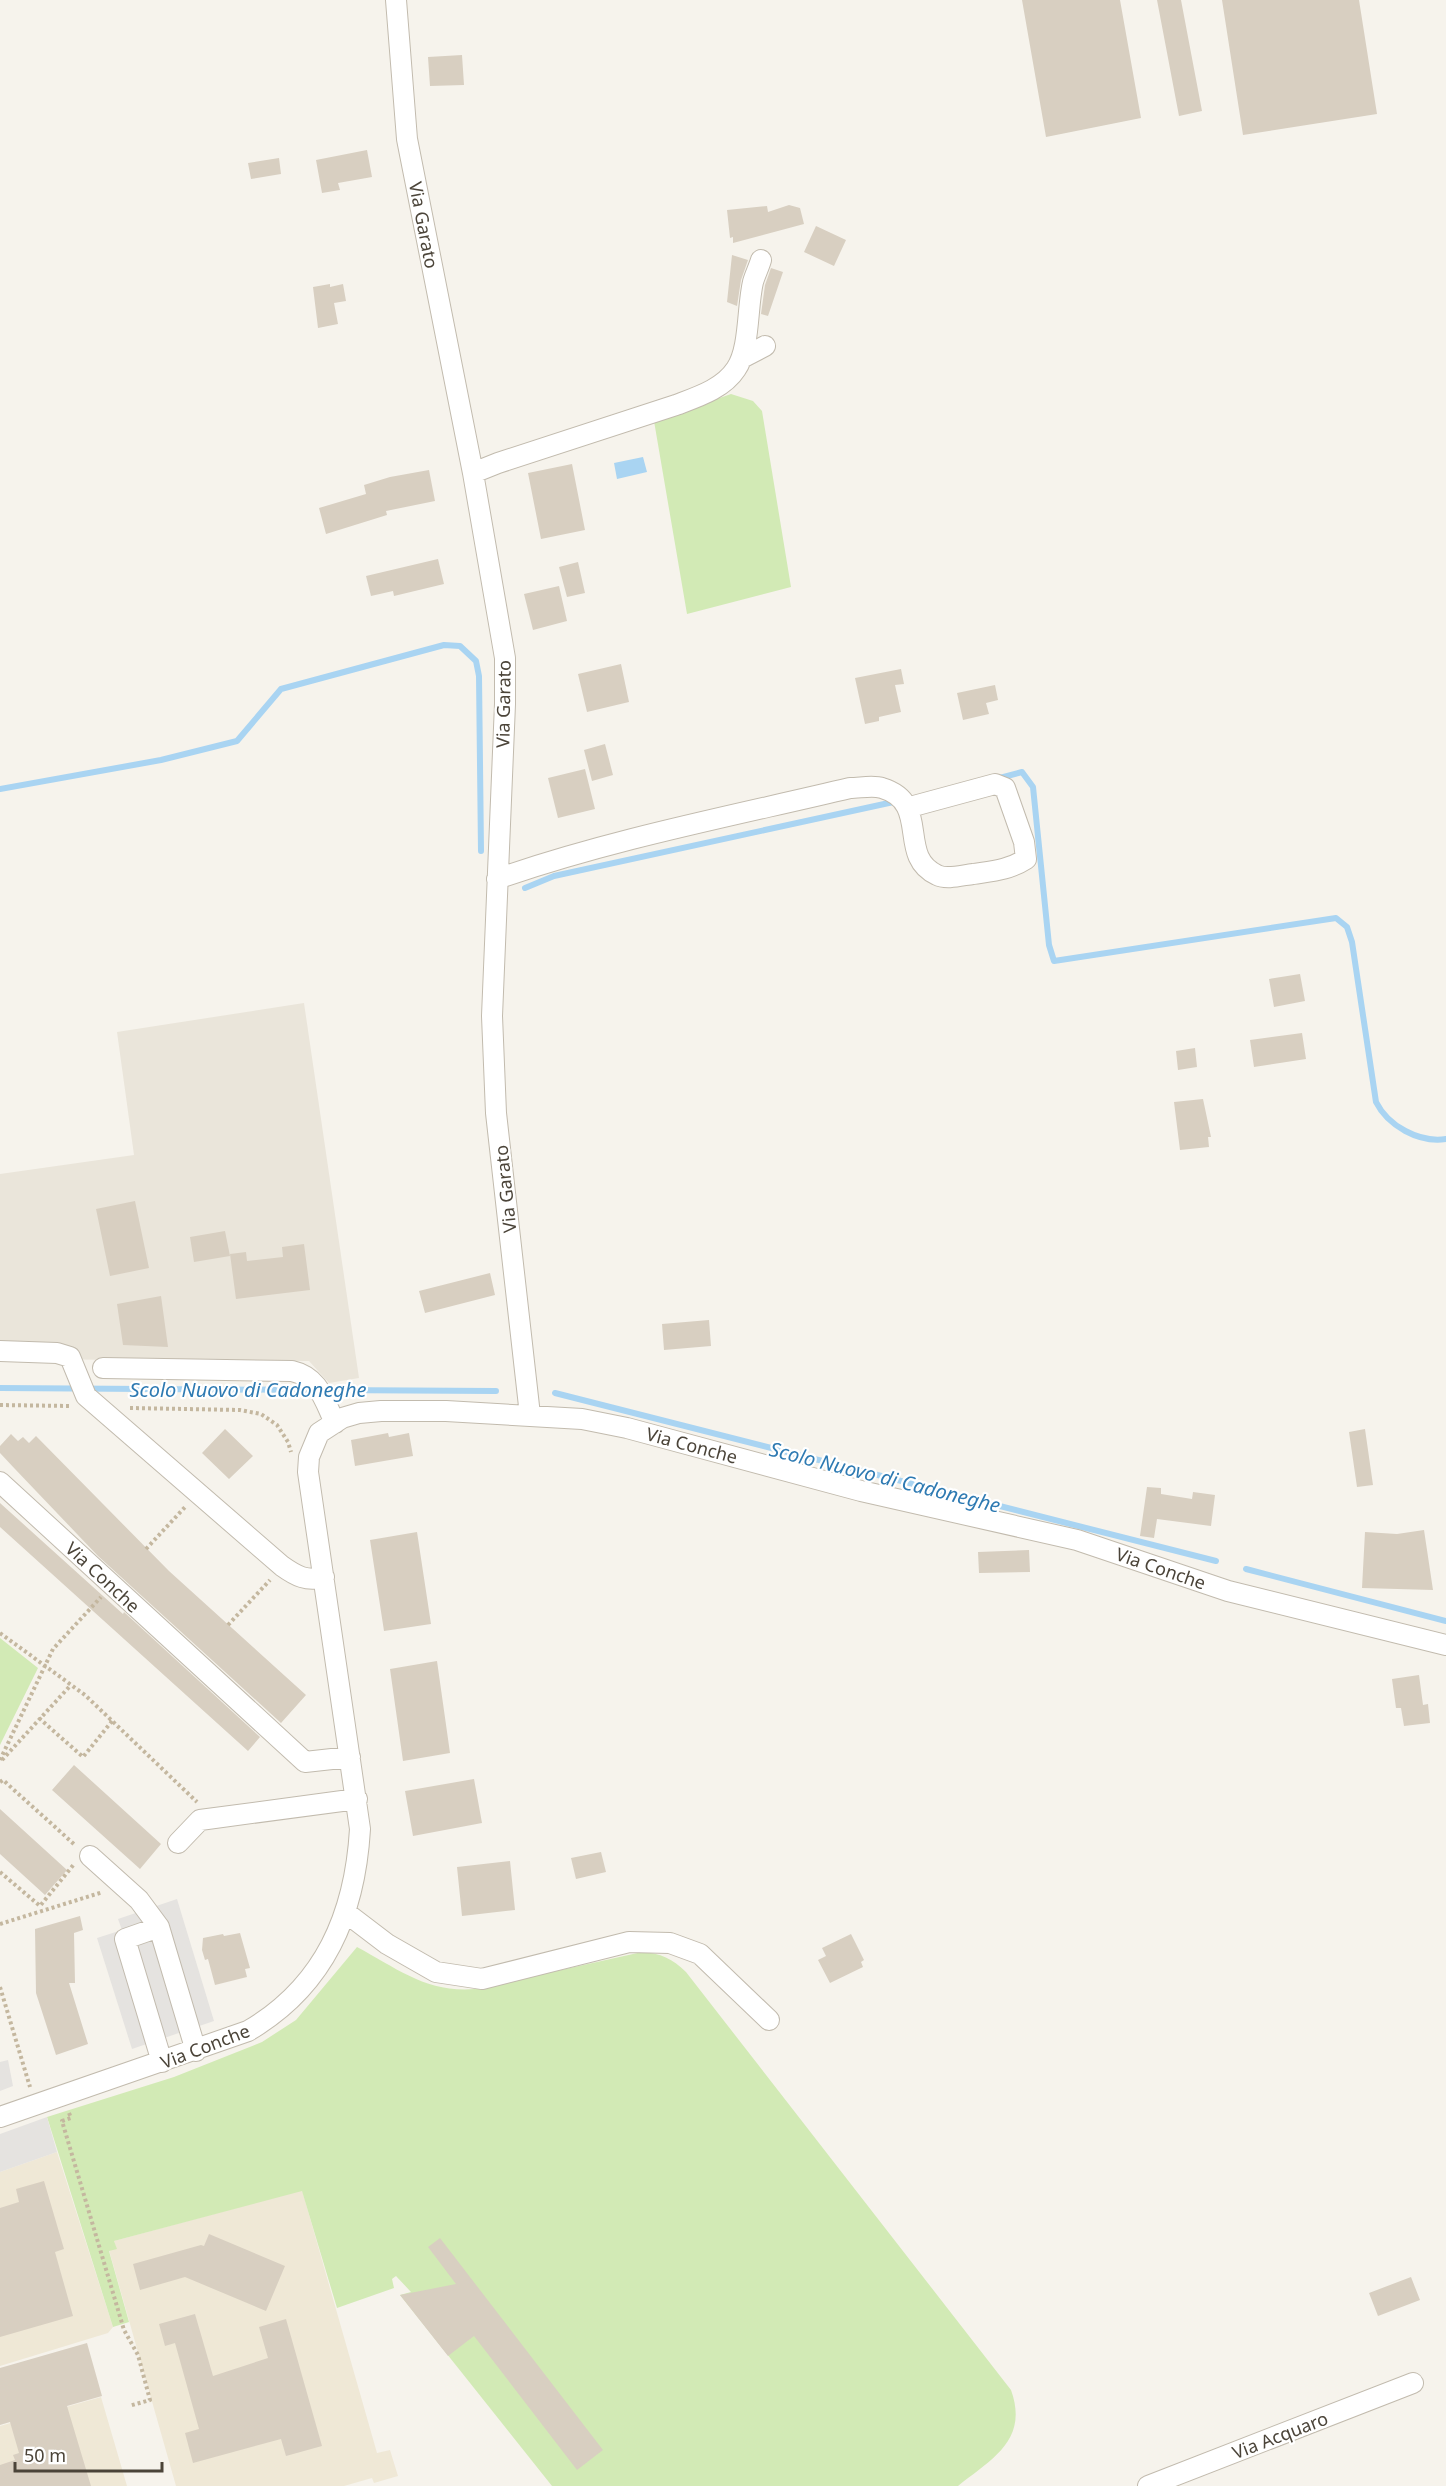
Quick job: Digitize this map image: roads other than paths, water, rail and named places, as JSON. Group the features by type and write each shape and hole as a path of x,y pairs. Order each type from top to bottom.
{"street":[{"name":"Via Garato","path":"396,0 407,139 473,473 505,658 492,1016 496,1113 530,1415"},
{"path":"473,473 705,394 724,382 736,370 742,358 753,281 761,260"},
{"path":"742,358 765,346"},
{"path":"497,879 558,858 634,838 850,788 881,787 900,797 910,807 915,850 924,865 937,876 954,877 1013,868 1026,859 1024,842 1005,788 995,784 910,807"},
{"path":"0,1351 57,1353 70,1358 76,1375 93,1401 282,1566 295,1575 314,1580 324,1577"},
{"path":"103,1368 292,1371 305,1374 319,1390 335,1423"},
{"name":"Via Conche","path":"0,2116 196,2051 249,2031 283,2007 325,1959 345,1912 358,1855 360,1829 308,1464 313,1444 319,1433 359,1413 381,1411 530,1415 582,1419 627,1428 861,1491 1077,1540 1228,1591 1446,1645"},
{"name":"Via Conche","path":"0,1482 305,1762 350,1757"},
{"path":"178,1843 200,1820 357,1799"},
{"path":"81,1855 139,1900 159,1927 196,2051"},
{"path":"345,1912 387,1944 436,1972 482,1979 629,1942 670,1943 700,1954 769,2020"},
{"path":"159,1927 125,1939 162,2062"},
{"name":"Via Acquaro","path":"1148,2486 1413,2383"}],"water":[{"path":"643,457 647,472 617,479 614,463"}],"waterway":[{"path":"0,789 161,760 237,741 281,689 444,645 460,646 476,661 479,676 481,851"},
{"path":"996,779 1022,772 1033,787 1049,945 1054,961 1336,918 1347,927 1352,942 1376,1102 1381,1111 1405,1131 1425,1138 1446,1139"},
{"path":"525,888 554,876 898,801"},
{"name":"Scolo Nuovo di Cadoneghe","path":"0,1388 314,1390"},
{"name":"Scolo Nuovo di Cadoneghe","path":"325,1390 496,1391"},
{"name":"Scolo Nuovo di Cadoneghe","path":"555,1393 1216,1561"},
{"name":"Scolo Nuovo di Cadoneghe","path":"1246,1569 1446,1621"}]}
